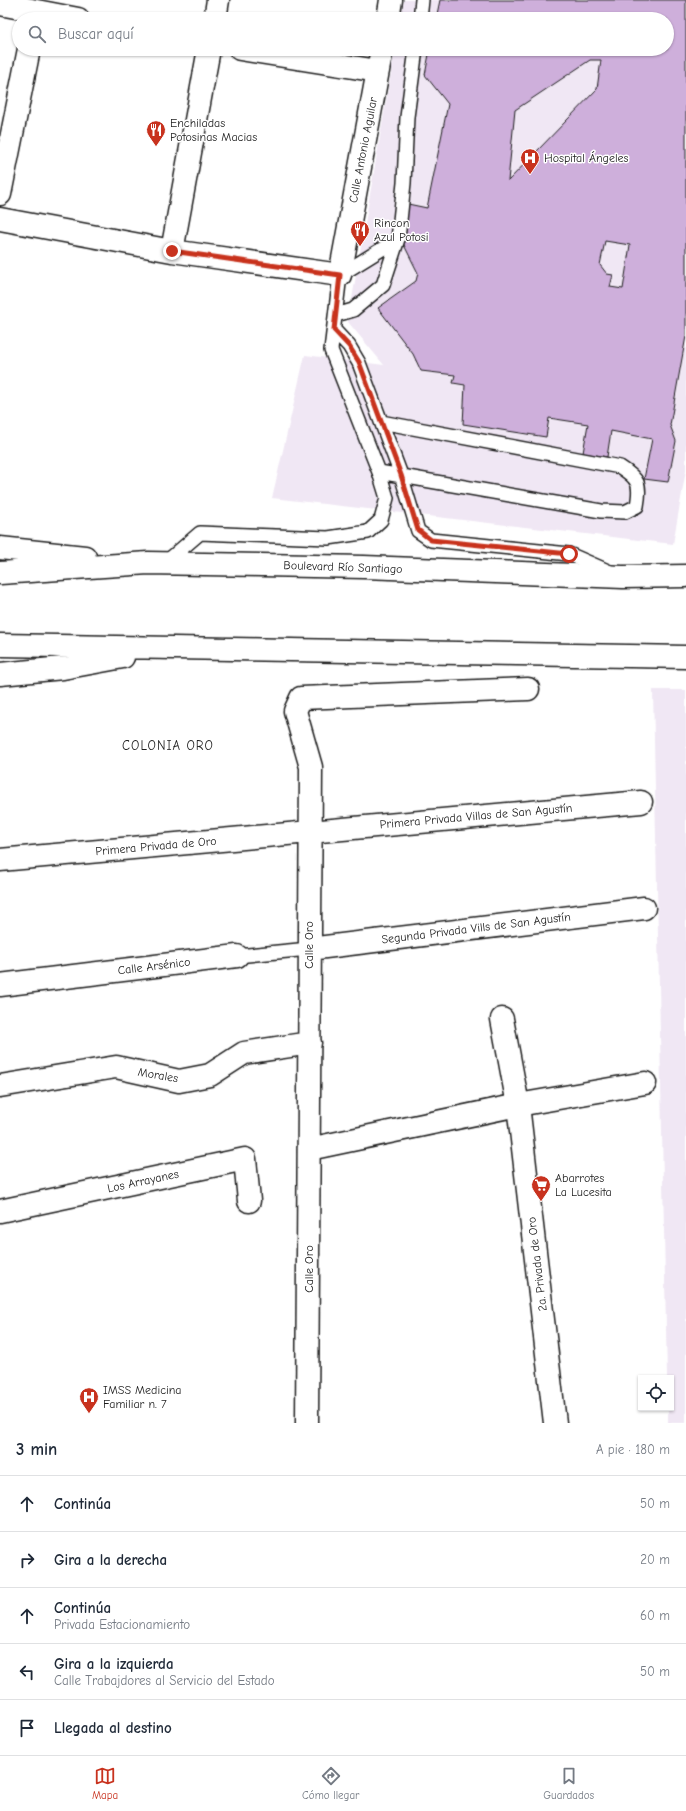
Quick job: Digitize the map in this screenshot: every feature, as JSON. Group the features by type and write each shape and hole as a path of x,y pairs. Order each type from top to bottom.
{"street":[{"path":"216,12 218,0"},
{"path":"389,12 391,0"},
{"path":"0,4 36,10"},
{"path":"0,194 28,56"},
{"path":"172,251 208,56"},
{"path":"284,56 378,71"},
{"name":"Calle Antonio Aguilar","path":"340,275 381,56"},
{"path":"0,219 172,251 340,275"},
{"path":"0,548 156,563"},
{"name":"Boulevard Río Santiago","path":"0,573 156,563 364,567 623,577 686,576"},
{"path":"0,645 686,657"},
{"path":"0,674 63,668 165,648"},
{"name":"Calle Oro","path":"307,1423 310,1149 309,949 312,831 311,767 295,711 301,698 528,689"},
{"name":"Primera Privada Villas de San Agustín","path":"312,831 641,802"},
{"name":"Primera Privada de Oro","path":"0,860 312,831"},
{"name":"Segunda Privada Vills de San Agustín","path":"309,949 644,908"},
{"name":"Calle Arsénico","path":"0,985 237,956"},
{"name":"2a. Privada de Oro","path":"502,1019 518,1105 556,1423"},
{"name":"Morales","path":"0,1086 116,1067 179,1081 210,1075 244,1053 310,1043"},
{"path":"310,1149 518,1105 645,1083"},
{"name":"Los Arrayanes","path":"0,1211 244,1159 250,1201"}],"lane":[{"path":"421,12 422,0"},
{"path":"336,315 353,310 384,285 398,240 404,183 407,117 415,56"},
{"path":"156,563 200,533 328,538 368,532 381,520 387,498 379,472 331,350 340,275 398,240"},
{"path":"334,330 349,346 359,362 401,475 418,530 431,540 569,554 623,577"},
{"path":"379,472 601,510 625,512 636,506 640,489 634,476 620,467 381,422"},
{"name":"Calle Arsénico","path":"237,956 309,949"}],"shaded area":[{"name":"Hospital Ángeles","path":"404,0 686,0 686,470 673,544 272,498 305,355 384,365 348,322 394,56 674,56 674,12 401,12"},
{"path":"653,690 686,690 686,1423 668,1423 668,1411 674,1411 674,1375 667,1375"}],"building":[{"path":"440,0 686,0 686,336 670,425 676,441 668,482 644,479 652,439 611,431 607,457 583,453 588,424 549,418 546,437 463,424 465,385 453,383 455,375 421,371 413,354 378,308 416,281 418,273 401,239 408,204 427,208 448,104 425,75 429,56 674,56 674,12 437,12","holes":["590,60 601,60 597,89 508,181 515,110","605,241 630,245 623,289 610,287 613,275 607,274 600,265"]}],"place":[{"name":"Enchiladas Potosinas Macias","path":"156,147"},
{"name":"Hospital Ángeles","path":"530,175"},
{"name":"Rincon Azul Potosi","path":"360,247"},
{"name":"Abarrotes La Lucesita","path":"541,1202"},
{"name":"IMSS Medicina Familiar n. 7","path":"89,1414"}],"district":[{"name":"COLONIA ORO","path":"168,745"}],"route":[{"path":"172,251 340,275 334,330 349,346 359,362 401,475 418,530 431,540 569,554"}]}
